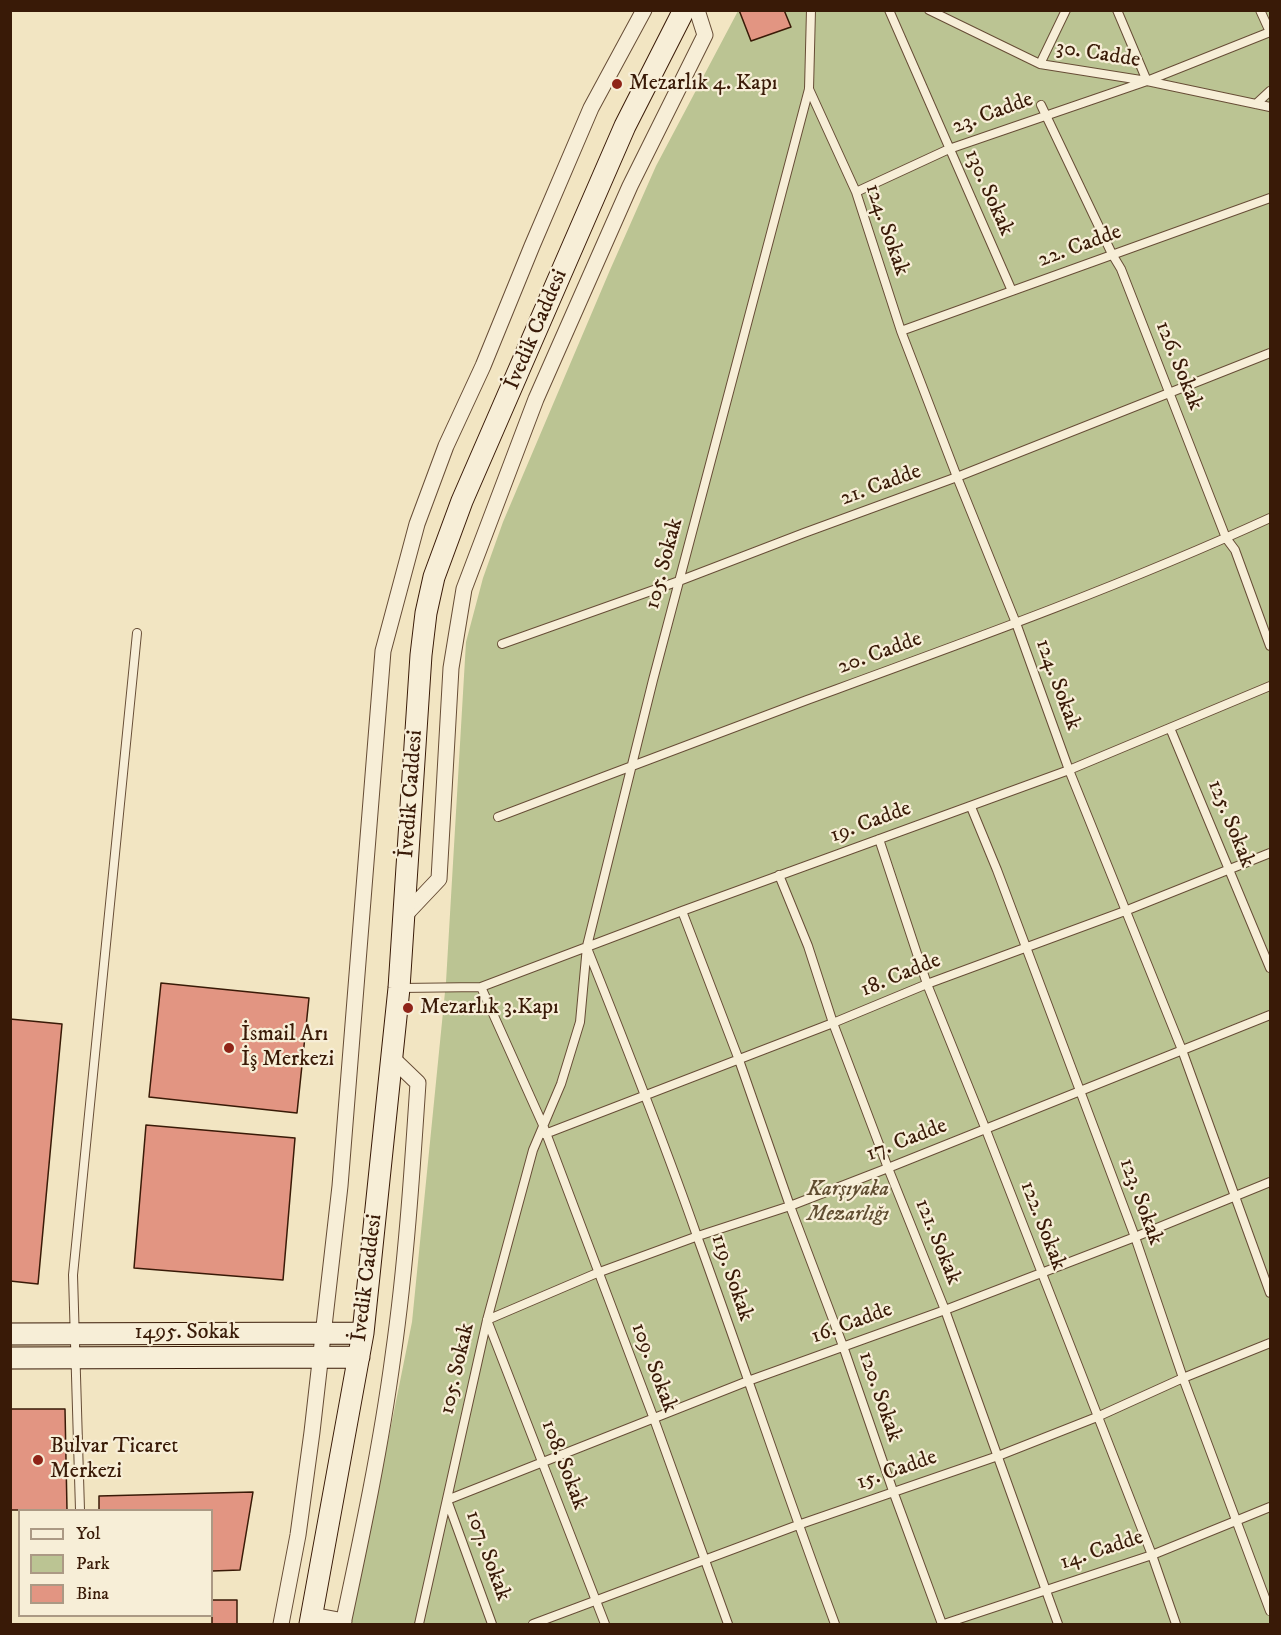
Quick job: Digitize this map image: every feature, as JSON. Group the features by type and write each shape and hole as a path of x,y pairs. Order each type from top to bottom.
{"main road":[{"name":"İvedik Caddesi","path":"311,1620 363,1333 399,988 421,655 426,613 434,577 462,501 625,126 686,12"},
{"name":"1495. Sokak","path":"10,1334 363,1333"},
{"name":"1495. Sokak","path":"10,1358 359,1357"}],"street":[{"path":"281,1624 298,1535 340,1186 383,651 417,524 447,446 591,108 644,10"},
{"path":"405,915 439,879 451,668 464,589 536,399 630,186 705,35 686,12"},
{"path":"311,1620 343,1623 365,1520 393,1356 410,1216 418,1083 392,1058"}],"lane":[{"name":"105. Sokak","path":"419,1624 488,1320 533,1150 544,1130 561,1084 580,1022 586,946 679,581 809,89 811,10"},
{"name":"130. Sokak","path":"889,10 1012,291"},
{"name":"30. Cadde","path":"929,10 1040,64 1147,81 1270,107"},
{"path":"1040,64 1066,10"},
{"path":"1117,10 1147,81"},
{"path":"1260,10 1270,32"},
{"name":"23. Cadde","path":"856,192 949,149 1147,81 1270,32"},
{"name":"124. Sokak","path":"809,89 856,192 901,331 1016,623 1069,770 1182,1050 1237,1196 1270,1293"},
{"path":"1256,104 1270,91"},
{"name":"126. Sokak","path":"1041,105 1121,269 1171,392 1226,538 1235,550 1270,646"},
{"name":"22. Cadde","path":"901,331 1270,198"},
{"name":"21. Cadde","path":"502,644 679,581 957,477 1270,353"},
{"name":"20. Cadde","path":"498,817 1016,623 1270,518"},
{"path":"80,1509 73,1275 138,633"},
{"name":"19. Cadde","path":"482,987 586,946 1069,770 1270,686"},
{"name":"125. Sokak","path":"1170,728 1270,968"},
{"name":"123. Sokak","path":"970,807 1135,1237 1183,1378 1270,1611"},
{"name":"122. Sokak","path":"879,839 927,984 1152,1555 1176,1624"},
{"name":"18. Cadde","path":"544,1130 739,1060 927,984 1125,911 1270,853"},
{"name":"121. Sokak","path":"779,875 808,946 833,1023 888,1168 945,1310 1058,1624"},
{"name":"120. Sokak","path":"682,911 739,1060 943,1624"},
{"name":"119. Sokak","path":"586,946 698,1236 798,1525 835,1624"},
{"path":"399,988 482,987 544,1130"},
{"name":"17. Cadde","path":"488,1320 597,1273 698,1236 790,1206 986,1130 1270,1015"},
{"name":"109. Sokak","path":"544,1130 654,1419 728,1624"},
{"name":"16. Cadde","path":"447,1500 748,1381 945,1310 1135,1237 1270,1182"},
{"name":"108. Sokak","path":"488,1320 605,1624"},
{"name":"15. Cadde","path":"533,1624 798,1525 998,1456 1097,1417 1183,1378 1270,1343"},
{"name":"107. Sokak","path":"447,1500 492,1624"},
{"name":"14. Cadde","path":"943,1624 1152,1555 1270,1508"}],"green space":[{"name":"Karşıyaka Mezarlığı","path":"738,11 1270,11 1270,1624 351,1624 412,1322 446,982 466,642 483,578 503,522 610,270 656,166"}],"building":[{"path":"739,10 784,10 791,27 751,41"},
{"name":"İsmail Arı İş Merkezi","path":"161,983 309,998 297,1113 149,1097"},
{"path":"10,1019 62,1024 38,1284 10,1281"},
{"path":"146,1125 295,1138 283,1280 134,1268"},
{"name":"Bulvar Ticaret Merkezi","path":"10,1409 65,1409 67,1509 10,1510"},
{"path":"253,1492 240,1570 213,1571 213,1509 99,1509 99,1496"},
{"path":"213,1600 237,1600 237,1624 212,1624"}],"place":[{"name":"Mezarlık 4. Kapı","path":"617,84"},
{"name":"Mezarlık 3.Kapı","path":"408,1008"},
{"name":"İsmail Arı İş Merkezi","path":"229,1048"},
{"name":"Bulvar Ticaret Merkezi","path":"38,1460"}]}
